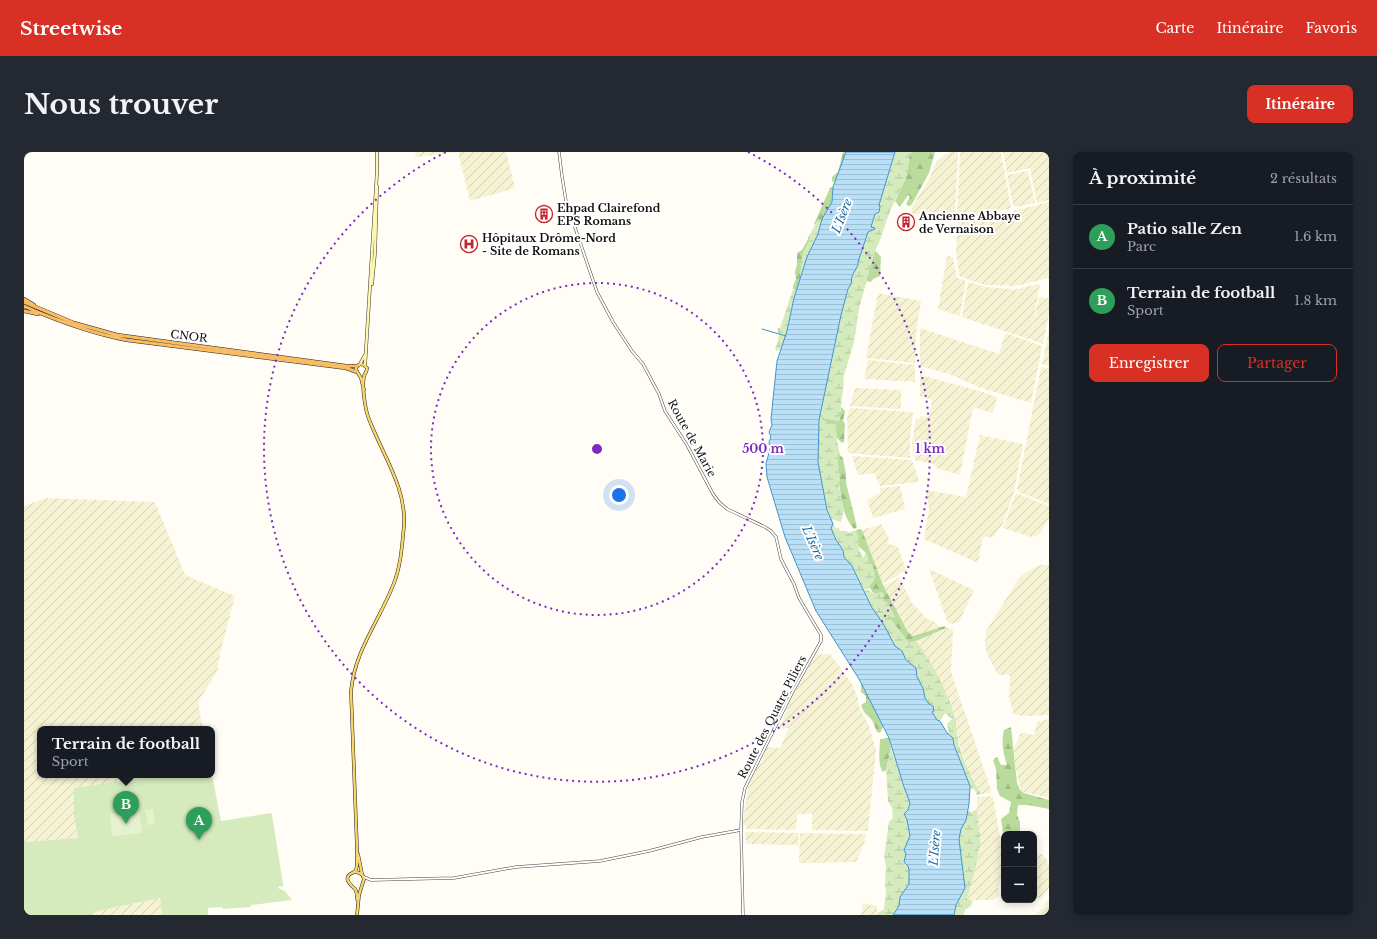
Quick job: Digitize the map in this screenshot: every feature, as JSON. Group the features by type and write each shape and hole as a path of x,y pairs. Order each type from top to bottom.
{"highway":[{"path":"24,299 54,315"},
{"name":"CNOR","path":"24,302 83,326 128,337 359,365"},
{"name":"CNOR","path":"24,306 66,324 95,333 127,340 346,368 358,373"},
{"path":"24,311 66,324"}],"main road":[{"path":"369,301 374,268 377,152"},
{"path":"358,903 356,892 349,883 348,879 351,874 355,872 357,866 351,692 352,679 359,654 395,581 400,560 404,519 401,493 368,416 364,390 364,374 367,370 365,366 377,172"},
{"path":"364,390 358,373 359,365 366,349"},
{"path":"359,365 365,366"},
{"path":"358,373 364,374"},
{"path":"353,887 357,888 364,883 357,848"},
{"path":"355,872 362,874"},
{"path":"357,915 361,886"}],"street":[{"name":"Route de Marie","path":"559,152 566,201 597,292 613,322 632,351 644,364 659,394 665,411 687,445 713,494 719,502 727,509 764,527 773,534 778,544 781,558 799,598 821,637"},
{"name":"Route des Quatre Piliers","path":"743,915 741,830 744,788 768,739 821,641 821,637"},
{"path":"364,878 371,880 454,878 516,867 600,861 649,851 702,837 741,830"},
{"path":"364,883 371,880"}],"shaded area":[{"path":"415,152 458,152 416,157"},
{"path":"458,152 506,152 515,188 470,201"},
{"path":"950,152 958,152 955,218 913,214 912,207 930,177 937,160"},
{"path":"960,152 1001,152 1011,208 981,216 958,219 957,210"},
{"path":"1003,152 1049,152 1049,200 1037,203 1030,168 1007,173"},
{"path":"1028,171 1035,203 1016,207 1013,205 1007,175"},
{"path":"1049,202 1049,278 1015,286 985,285 959,276 956,252 958,221 976,220"},
{"path":"947,256 953,257 957,278 966,281 960,316 938,309"},
{"path":"968,282 986,287 1014,290 1040,284 1031,334 1039,297 1049,299 1049,313 1043,344 1030,339 1031,338 1028,339 962,317"},
{"path":"878,293 921,301 916,333 915,363 866,358"},
{"path":"920,328 999,354 1005,333 1042,346 1031,403 978,387 952,375 920,366"},
{"path":"1049,330 1049,366 1042,364"},
{"path":"868,360 915,365 915,382 864,379"},
{"path":"1041,367 1049,369 1049,504 1019,492 1017,489"},
{"path":"921,375 997,397 993,413 973,407 960,475 936,468 935,465 931,463 915,460 912,442 916,419 918,420 921,416 929,417 932,400 920,396"},
{"path":"855,388 901,390 901,409 850,406"},
{"path":"849,409 913,412 910,438 910,458 848,453 847,419"},
{"path":"980,435 1023,444 1014,492 1003,524 992,538 983,536 978,563 924,539 929,508 925,490 966,497"},
{"path":"852,456 912,460 919,481 880,486 874,473 858,475"},
{"path":"900,486 905,509 873,518 867,500 880,493 880,488"},
{"path":"1016,493 1049,506 1049,519 1039,535 1031,537 1003,528"},
{"path":"45,498 155,502 185,575 235,596 220,654 217,672 198,702 202,726 37,726 37,778 142,778 75,788 74,816 78,838 24,842 24,506"},
{"path":"881,524 889,538 889,544 898,547 906,571 882,583 862,530"},
{"path":"1040,565 1049,565 1049,715 1016,715 1013,713 1009,696 1010,676 1008,674 998,675 986,650 986,631 1019,578"},
{"path":"929,569 974,590 959,622 950,624 947,621"},
{"path":"899,577 912,603 927,619 932,620 941,628 913,636 908,632 883,585 896,580"},
{"path":"946,628 951,628 953,630 951,672 991,793 981,794 969,775 957,735 954,713 949,699 916,641"},
{"path":"830,654 852,684 858,698 859,707 869,726 876,750 868,831 812,830 812,814 797,814 796,830 746,829 743,822 748,788 758,764 762,763 766,747 780,748 789,728 779,728 793,695 816,655"},
{"path":"1049,719 1049,798 1021,791 1015,764 1014,748 1021,733 1034,735 1037,722"},
{"path":"993,796 1001,843 1001,880 998,887 999,895 994,900 967,900 976,867 979,848 981,847 977,809 978,797"},
{"path":"745,832 799,833 798,845 746,844"},
{"path":"800,833 866,834 864,844 856,862 799,863"},
{"path":"1043,854 1049,863 1049,889 1041,898 1037,897 1037,855"},
{"path":"160,898 162,915 91,915 91,912"},
{"path":"1046,901 1049,901 1049,915 1034,915 1043,908"},
{"path":"863,903 877,906 877,915 861,915"}],"green space":[{"path":"843,152 846,152 835,183 832,181 832,177 838,172"},
{"path":"895,152 910,152 906,178 890,211 879,243 875,250 859,309 854,342 843,379 844,382 839,421 822,418 823,420 836,425 840,455 837,457 840,478 839,487 844,509 841,522 831,519 827,510 818,462 819,420 841,315 848,289 851,284 852,276 858,265 868,232 875,229 871,227"},
{"path":"935,152 929,173 912,204 908,206 906,204 910,197 908,195 900,207 895,201 906,178 910,153"},
{"path":"833,187 832,202 822,219 819,219 815,225 814,224 830,188"},
{"path":"819,219 822,219 818,234 807,257 799,285 803,254 810,240 808,237"},
{"path":"808,239 810,240 803,254 799,285 797,289 793,289 796,279 795,272 797,253 802,250"},
{"path":"875,250 881,257 880,276 873,279 871,282 866,281"},
{"path":"793,289 797,289 787,331 781,348 777,351 775,350 779,336 777,328 780,328"},
{"path":"841,407 845,411 843,421 845,424 844,442 842,443 836,437 836,425 822,420 822,418 839,421"},
{"path":"840,455 843,458 846,483 857,527 854,529 845,514 842,505 837,457"},
{"path":"833,524 836,529 839,528 840,531 847,531 848,533 856,530 860,541 858,546 863,558 866,553 874,569 875,578 870,585 870,588 864,590 852,566 844,557 843,550 836,540 831,528"},
{"path":"856,530 862,530 883,585 908,632 913,636 945,626 946,628 909,643 888,616 895,617 883,601 883,597 873,593 870,588 866,553 858,546"},
{"path":"868,590 874,594 882,592 884,595 883,601 888,603 895,617 888,616 909,643 916,641 932,665 947,694 953,711 963,759 981,794 977,795 974,789 971,789 954,745 953,738 947,733 949,732 947,724 952,719 945,713 939,720 937,720 933,715 925,698 923,688 917,677 916,668 906,660 902,651 895,646 884,625 871,606 864,591"},
{"path":"861,682 883,727 880,733 877,732 872,720 864,712 861,705 866,702 866,696 861,692"},
{"path":"1011,727 1017,783 1020,790 1024,793 1049,800 1049,809 1028,805 1018,805 1017,815 1020,822 1020,831 1003,831 1001,819 1009,813 1011,802 1000,796 997,789 996,769 993,760 997,757 1001,765 1007,765 1003,743 1004,730"},
{"path":"889,738 891,748 886,770 883,772 879,761 880,739"},
{"path":"891,748 910,803 904,816 907,820 910,836 904,850 910,870 909,884 900,897 899,906 893,915 877,915 884,909 886,892 886,866 884,857 889,822 893,818 892,808 888,801 886,770"},
{"path":"141,778 213,778 221,821 271,813 283,884 283,887 279,886 278,888 285,891 292,900 251,905 251,907 223,909 222,907 208,908 208,915 162,915 160,898 92,912 91,915 24,915 24,842 78,838 74,816 74,788"},
{"path":"153,809 155,824 148,825 145,810"},
{"path":"977,809 981,847 979,848 976,867 967,899 973,901 971,906 965,910 964,915 954,915 956,905 965,888 959,839 961,829 966,820 967,811 972,812"},
{"path":"139,811 142,833 112,836 110,814"}],"water":[{"name":"L'Isère","path":"846,152 895,152 879,205 879,212 875,214 871,227 875,229 868,232 858,265 852,276 851,284 848,289 841,315 819,420 818,462 827,510 833,524 831,528 836,540 843,550 844,557 852,566 871,606 884,625 895,646 902,651 906,660 916,668 917,677 923,688 925,698 929,704 933,706 934,711 932,712 937,720 940,721 947,733 953,738 954,745 970,786 966,820 961,829 959,839 965,888 956,905 954,915 893,915 899,906 900,897 909,884 909,870 908,866 904,862 906,854 904,850 910,836 907,820 904,814 908,810 910,803 889,738 859,679 816,611 785,537 767,477 766,463 770,450 769,442 771,437 769,432 772,425 771,419 777,361 787,331 794,298 807,257 818,234 822,219 832,202 833,187"}],"waterway":[{"path":"762,329 786,336"}],"place":[{"name":"Ehpad Clairefond EPS Romans","path":"544,214"},
{"name":"Ancienne Abbaye de Vernaison","path":"906,222"},
{"name":"Hôpitaux Drôme-Nord - Site de Romans","path":"469,244"},
{"name":"Terrain de football","path":"126,824"},
{"name":"Patio salle Zen","path":"199,840"}]}
